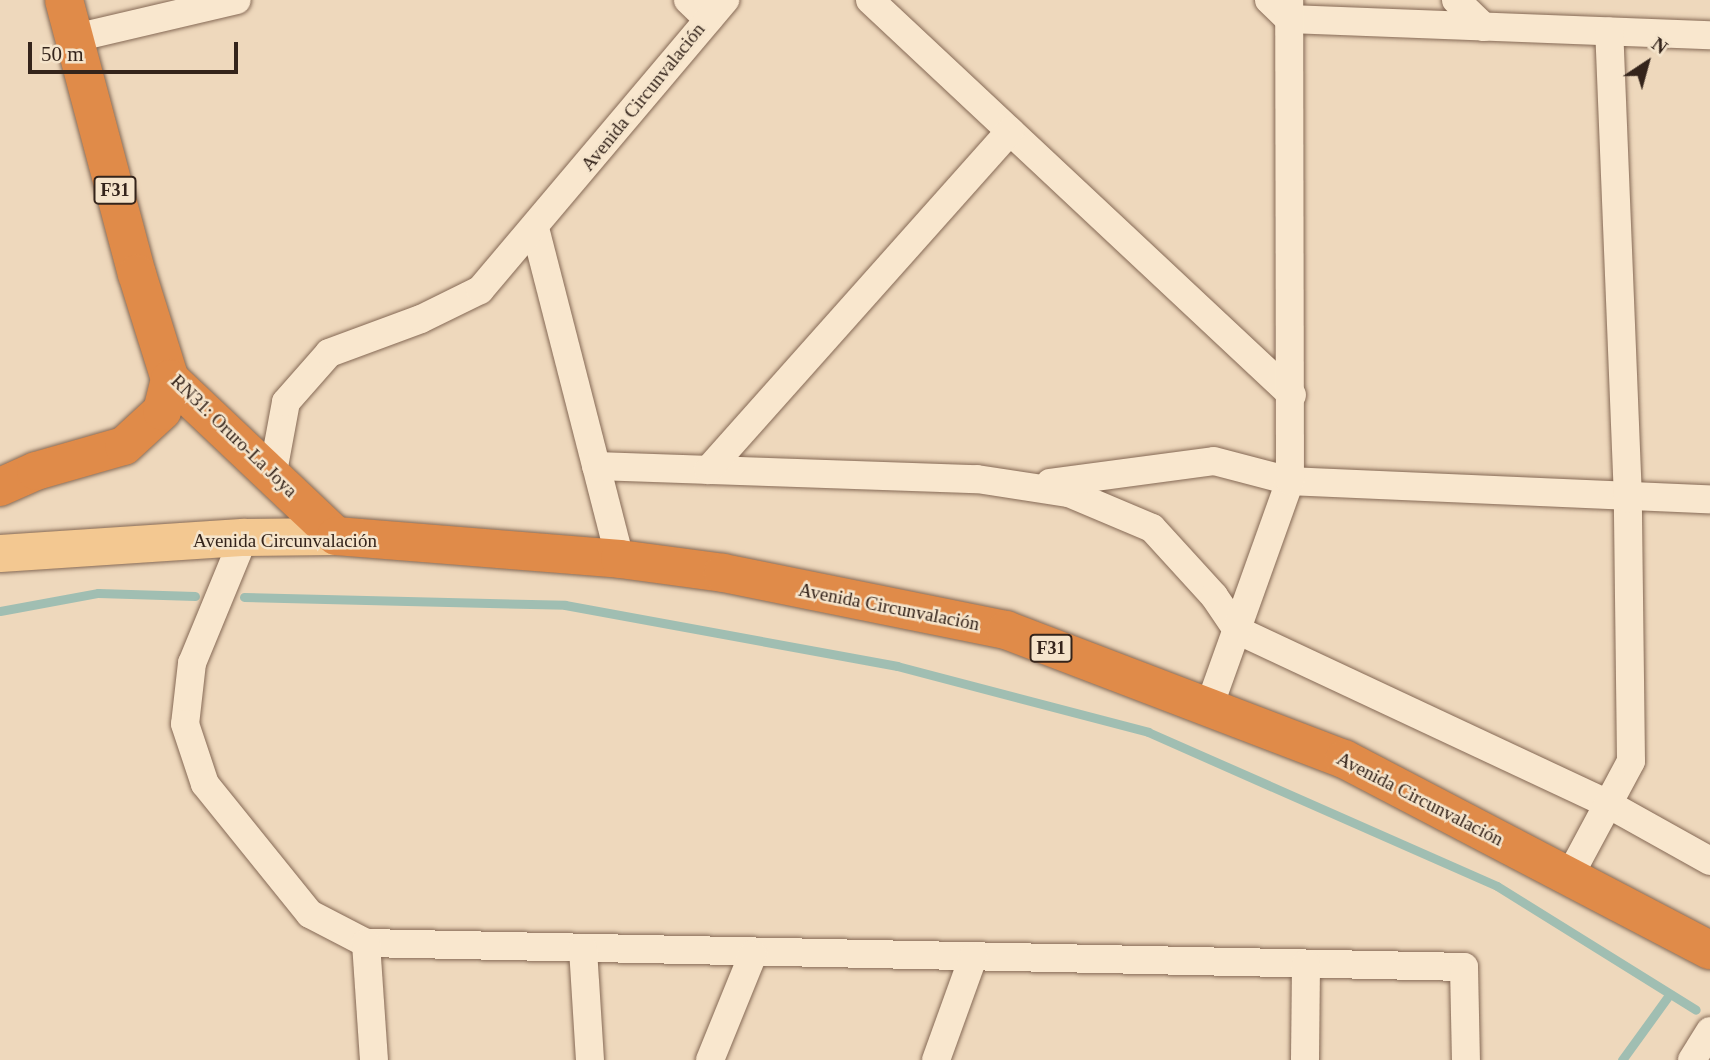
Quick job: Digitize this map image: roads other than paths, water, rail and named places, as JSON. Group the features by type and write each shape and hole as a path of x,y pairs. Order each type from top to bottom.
{"highway":[{"name":"RN31: Oruro-La Joya","path":"64,0 137,274 170,379 273,472 336,537"},
{"path":"0,487 36,471 124,446 162,411 170,379"},
{"name":"Avenida Circunvalación","path":"336,537 620,559 723,573 1006,631 1344,759 1710,950"}],"main road":[{"name":"Avenida Circunvalación","path":"0,553 244,537 336,537"}],"street":[{"path":"75,38 237,0"},
{"path":"870,0 1292,395"},
{"path":"1269,0 1289,10 1484,27 1710,35"},
{"path":"1456,0 1484,27"},
{"name":"Avenida Circunvalación","path":"273,472 286,402 329,353 421,319 480,290 535,228 707,6"},
{"path":"1209,707 1290,481 1292,395 1289,10"},
{"path":"1570,875 1631,761 1628,499 1609,31"},
{"path":"710,468 1010,131"},
{"path":"535,228 620,559"},
{"path":"1026,487 1214,461 1290,481 1628,499 1710,499"},
{"path":"596,466 977,479 1069,493 1152,528 1214,596 1237,630 1608,804 1710,861"},
{"path":"244,537 192,663 185,724 205,784 310,914 366,943 753,954 1464,967 1465,1060"},
{"path":"366,943 374,1060"},
{"path":"583,949 590,1060"},
{"path":"710,1060 753,954"},
{"path":"936,1060 973,958"},
{"path":"1305,1060 1306,964"},
{"path":"1692,1060 1710,1031"}],"waterway":[{"path":"0,611 98,593 195,596"},
{"path":"244,597 565,605 897,666 1148,732 1497,886 1696,1010"},
{"path":"1622,1060 1669,995"}]}
